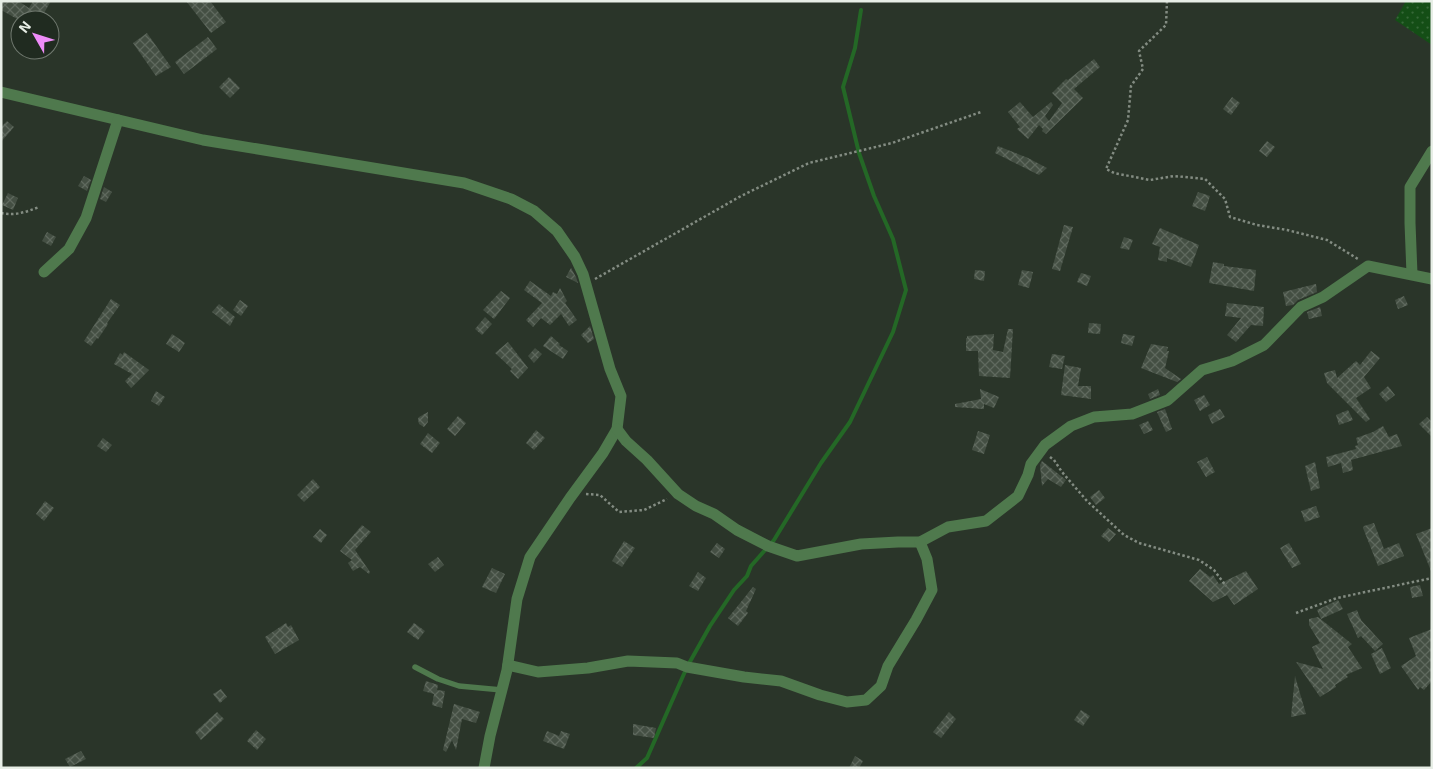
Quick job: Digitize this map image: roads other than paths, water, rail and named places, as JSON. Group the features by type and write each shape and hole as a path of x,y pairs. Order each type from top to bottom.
{"street":[{"path":"1,92 203,140 464,183 511,199 534,211 557,231 575,257 583,274 610,369 622,396 617,429 603,453 530,557 518,599 508,665 484,768"},
{"path":"44,272 69,249 86,218 118,120"},
{"path":"1412,274 1410,187 1432,151"},
{"path":"617,429 626,441 647,460 678,494 768,546 797,556 861,544 920,542 948,527 986,521 1018,496 1031,464 1044,445 1071,426 1094,417 1132,414 1168,400 1202,370 1232,361 1264,345 1301,307 1323,297 1368,266 1432,279"},
{"path":"508,665 538,672 588,668 628,661 677,664 744,677 781,681 820,695 847,702 866,700 881,686 888,666 932,590 927,559 920,542"}],"lane":[{"path":"415,667 459,686 502,690"}],"waterway":[{"path":"636,768 647,758 687,667 710,626 734,590 747,576 751,566 774,540 821,463 850,422 893,332 906,290 893,239 874,196 859,153 843,87 855,48 861,10"}]}
